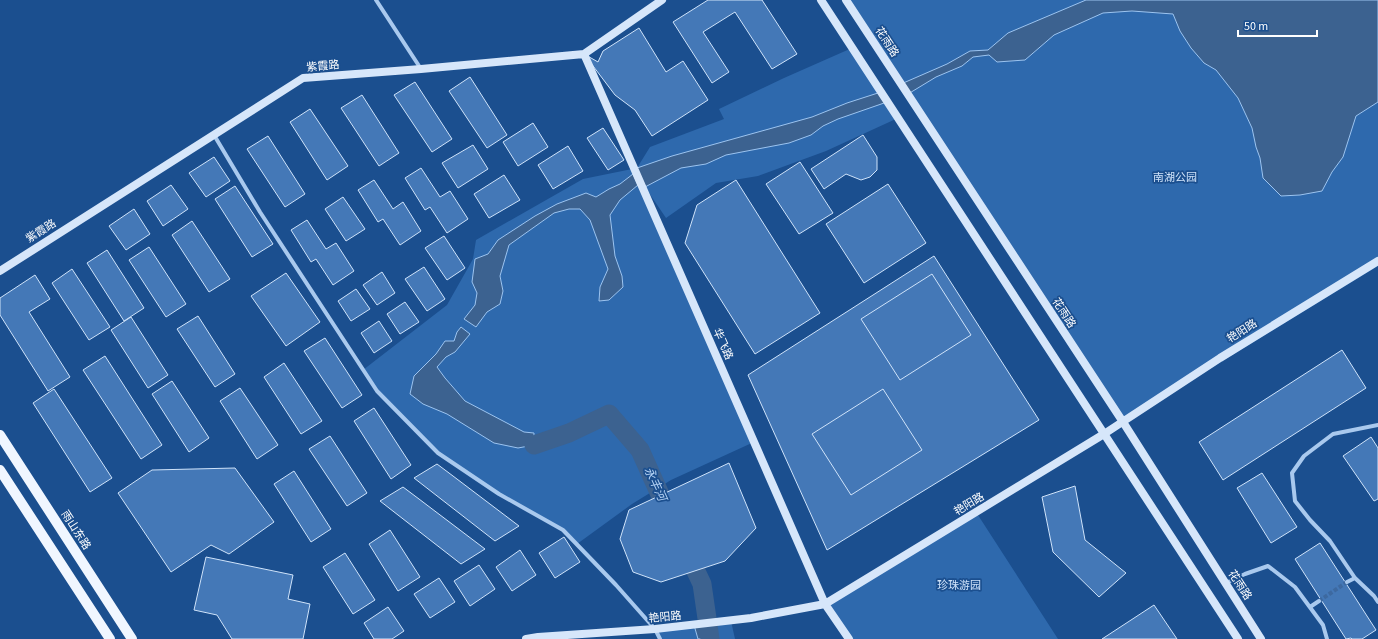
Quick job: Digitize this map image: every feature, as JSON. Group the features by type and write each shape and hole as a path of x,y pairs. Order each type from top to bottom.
{"main road":[{"name":"雨山东路","path":"0,435 132,639"},
{"path":"0,470 110,639"}],"street":[{"path":"376,0 421,69"},
{"name":"紫霞路","path":"0,271 303,78 584,54 662,0"},
{"path":"821,0 1238,639"},
{"name":"花雨路","path":"846,0 1123,422 1261,639"},
{"name":"华飞路","path":"584,54 825,604 848,639"},
{"path":"214,135 260,212 377,391 438,453 500,494 563,530 616,585 654,629 660,639"},
{"name":"艳阳路","path":"526,639 654,629 752,618 825,604 1104,434 1240,346 1378,261"},
{"path":"1378,425 1334,434 1304,456 1292,473 1295,500 1310,520 1330,541 1355,578 1374,596 1378,602"},
{"path":"1226,583 1245,574 1268,566 1295,587 1323,625 1327,639"},
{"path":"1347,582 1355,578"},
{"path":"1310,607 1319,601"}],"green space":[{"name":"南湖公园","path":"846,0 1378,0 1378,266 1123,422"},
{"path":"852,48 898,118 826,151 758,176 716,183 666,218 647,190 754,442 671,480 632,504 577,544 557,527 486,485 438,453 377,391 363,370 447,305 473,259 476,240 583,179 637,168 650,147 724,119 719,109"},
{"name":"珍珠游园","path":"976,512 1058,639 849,639 825,604"},
{"path":"731,621 735,639 718,639 712,623"},
{"path":"694,625 698,639 660,639 655,629"}],"shaded area":[{"path":"1086,0 1378,0 1378,102 1356,116 1343,157 1332,172 1322,191 1300,195 1281,196 1263,178 1260,158 1252,128 1238,98 1216,70 1204,63 1191,48 1180,31 1173,14 1132,11 1103,13 1054,35 1025,60 997,62 989,55 973,57 962,66 936,77 908,94 901,84 947,64 970,51 988,50 1008,33"},
{"path":"881,92 887,102 838,119 823,126 811,135 789,143 726,155 706,164 681,168 645,187 637,168 672,156 812,117 847,103"},
{"path":"633,174 638,185 620,200 610,215 615,256 622,276 623,287 609,300 599,301 600,287 608,269 590,220 580,209 569,209 554,213 509,245 500,276 503,291 500,304 487,312 476,327 464,319 475,305 477,293 472,282 475,259 488,254 498,240 535,216 557,204 586,193 596,197 620,184"},
{"path":"461,327 470,334 455,352 446,357 437,367 465,401 524,432 534,433 534,445 518,448 494,443 447,414 423,404 410,394 414,376 436,354 445,341 454,341 457,332"},
{"path":"712,623 718,639 698,639 694,625"}],"building":[{"path":"708,0 762,0 797,54 772,69 735,12 703,32 729,72 712,83 673,22"},
{"path":"639,28 666,72 683,61 708,100 652,136 635,110 615,95 584,54 598,62 603,51"},
{"path":"470,77 507,135 487,148 449,91"},
{"path":"415,82 452,139 432,152 394,95"},
{"path":"362,95 399,153 379,166 341,108"},
{"path":"310,109 348,166 327,180 290,122"},
{"path":"533,123 548,147 518,166 503,142"},
{"path":"603,128 624,160 608,170 587,138"},
{"path":"863,135 877,157 877,170 870,177 861,180 846,174 824,189 811,169"},
{"path":"268,136 305,194 285,207 247,149"},
{"path":"473,145 488,169 458,188 442,163"},
{"path":"568,146 583,171 553,189 538,165"},
{"path":"214,157 230,181 206,197 189,173"},
{"path":"800,162 833,213 799,234 766,184"},
{"path":"421,168 440,197 450,191 468,219 447,233 430,207 425,210 405,178"},
{"path":"504,175 520,200 489,218 474,194"},
{"path":"374,180 393,209 403,202 421,231 400,245 383,219 378,222 358,190"},
{"path":"736,180 820,313 755,354 685,243 697,205"},
{"path":"888,184 926,243 864,283 826,224"},
{"path":"171,185 188,209 163,226 147,201"},
{"path":"235,186 273,244 252,257 215,199"},
{"path":"343,197 365,229 346,241 325,209"},
{"path":"134,209 150,234 126,250 109,226"},
{"path":"307,220 326,249 336,243 354,271 333,285 316,259 311,262 291,230"},
{"path":"192,221 230,279 209,292 172,235"},
{"path":"444,236 465,268 447,280 425,248"},
{"path":"149,247 186,304 166,317 129,260"},
{"path":"107,250 144,308 124,321 87,263"},
{"path":"934,256 1039,420 827,550 748,375"},
{"path":"424,267 445,299 427,311 405,279"},
{"path":"72,269 110,327 89,340 52,283"},
{"path":"382,272 395,293 377,305 363,285"},
{"path":"286,273 320,322 286,346 251,296"},
{"path":"932,274 971,335 900,380 861,319"},
{"path":"35,275 50,299 29,312 70,377 48,391 0,315 0,298"},
{"path":"356,289 370,309 351,321 338,301"},
{"path":"405,302 419,322 400,334 387,314"},
{"path":"198,316 235,374 215,387 177,329"},
{"path":"131,317 168,375 148,388 111,330"},
{"path":"379,321 392,341 374,353 361,333"},
{"path":"325,338 362,395 342,408 304,351"},
{"path":"1342,350 1366,388 1223,480 1199,442"},
{"path":"105,356 162,445 141,459 83,370"},
{"path":"284,363 322,421 301,434 264,377"},
{"path":"172,381 209,438 189,452 152,394"},
{"path":"240,388 278,445 257,459 220,401"},
{"path":"54,389 112,478 90,492 33,403"},
{"path":"883,389 922,450 851,495 812,434"},
{"path":"374,408 411,465 391,479 354,421"},
{"path":"330,436 367,493 347,506 309,449"},
{"path":"1371,437 1378,448 1378,499 1374,501 1343,456"},
{"path":"729,463 756,528 725,561 661,582 633,572 620,539 629,510"},
{"path":"437,464 519,526 495,541 414,478"},
{"path":"235,468 274,522 229,554 211,545 171,572 118,493 152,470"},
{"path":"294,471 331,529 311,542 274,484"},
{"path":"1262,473 1297,527 1271,543 1237,488"},
{"path":"1075,486 1085,540 1126,573 1099,597 1053,552 1042,497"},
{"path":"403,487 485,549 461,564 380,501"},
{"path":"390,530 420,577 398,591 369,544"},
{"path":"564,537 580,562 555,578 539,553"},
{"path":"1320,543 1376,630 1362,639 1346,639 1295,559"},
{"path":"520,550 536,575 512,591 496,567"},
{"path":"345,553 375,600 353,614 323,567"},
{"path":"206,557 293,575 288,599 310,604 303,639 232,639 217,615 194,610"},
{"path":"479,565 495,589 470,606 454,581"},
{"path":"439,578 455,602 430,618 414,594"},
{"path":"1154,605 1177,639 1102,639"},
{"path":"388,607 404,631 392,639 374,639 364,623"}],"waterway":[{"name":"永丰河","path":"534,445 569,433 609,414 640,450 671,519"},
{"name":"永丰河","path":"685,548 702,584 710,639"}],"tunnel":[{"path":"1319,601 1347,582"}]}
